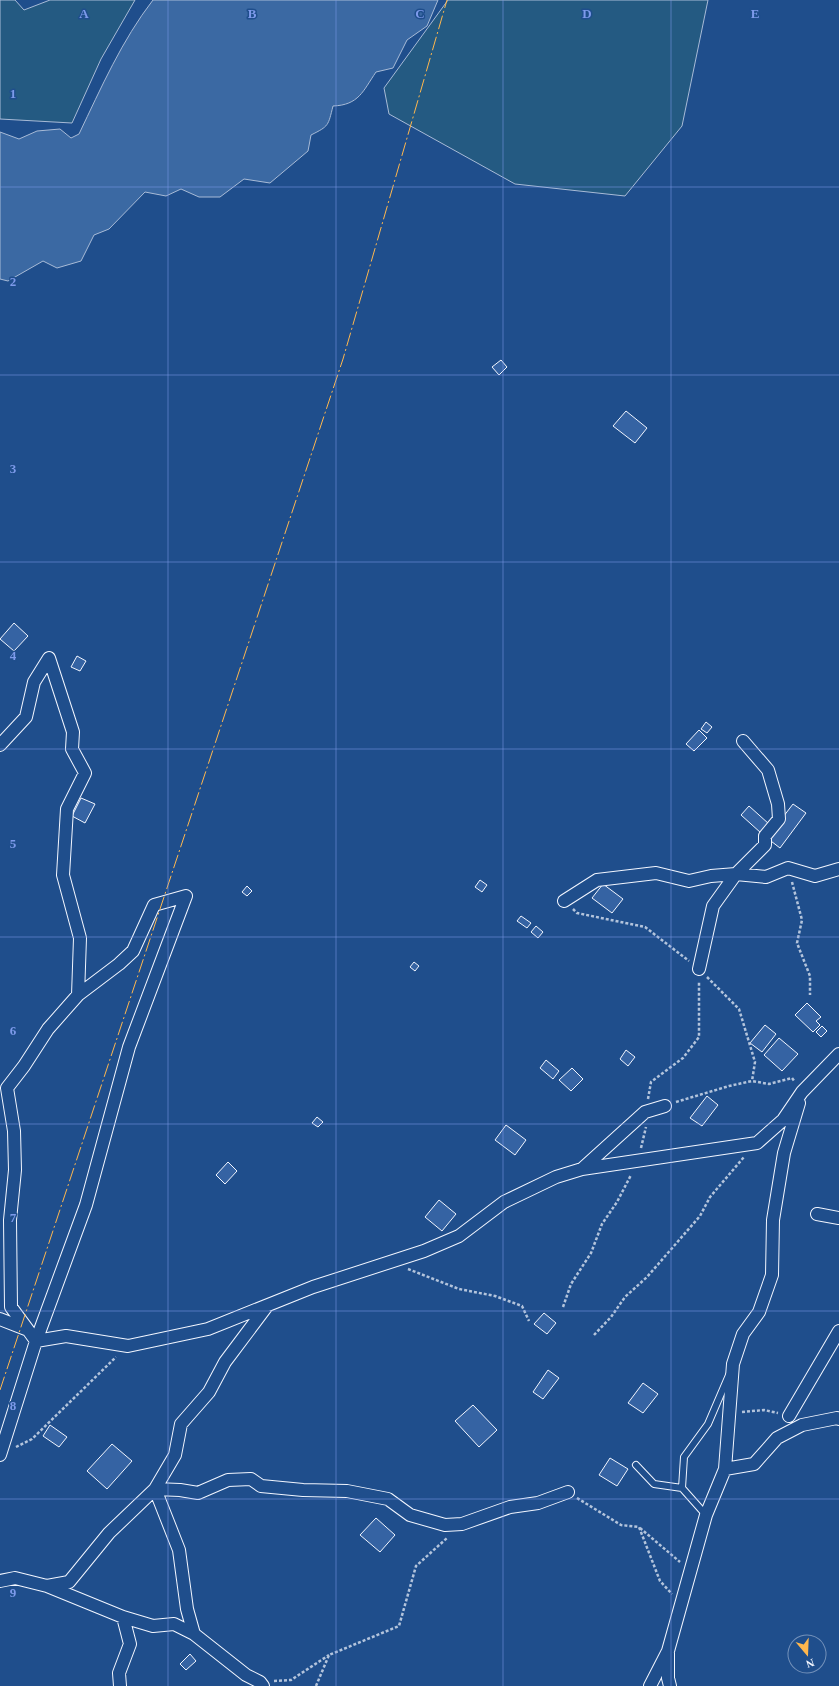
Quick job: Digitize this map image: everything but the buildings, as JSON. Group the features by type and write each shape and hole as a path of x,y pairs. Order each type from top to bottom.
{"street":[{"path":"0,745 26,717 34,682 49,658 73,732 72,749 85,773 67,809 63,875 80,938 78,995"},
{"path":"699,969 713,906 736,874 765,845 765,836 779,819 778,804 768,770 743,741"},
{"path":"564,901 597,880 656,873 689,882 711,876 736,874 766,877 788,868 815,876 839,869"},
{"path":"0,1455 36,1342 86,1205 129,1047 186,896 154,905 133,951 119,964 78,995 48,1029 24,1066 7,1088 14,1131 15,1170 10,1220 11,1307 36,1342"},
{"path":"36,1342 66,1336 128,1346 208,1329 313,1286 358,1271 389,1263 424,1251 459,1236 504,1202 556,1177 582,1169 757,1143 783,1120 802,1092 839,1054"},
{"path":"650,1686 668,1651 680,1603 706,1515 725,1469 733,1364 743,1334 759,1312 772,1275 774,1220 784,1153 802,1092"},
{"path":"582,1169 645,1112 665,1106"},
{"path":"817,1214 839,1218"},
{"path":"47,1586 69,1582 109,1533 155,1489 175,1455 181,1424 208,1392 225,1362 267,1306"},
{"path":"0,1319 28,1330"},
{"path":"789,1416 839,1331"},
{"path":"725,1469 754,1464 777,1438 802,1425 837,1418 839,1419"},
{"path":"155,1489 180,1490 198,1493 228,1480 251,1479 261,1486 303,1490 347,1491 388,1499 410,1515 445,1525 462,1524 510,1507 538,1503 568,1492"},
{"path":"155,1489 178,1550 187,1609 194,1634"},
{"path":"0,1581 15,1578 47,1586 123,1617 153,1626 174,1624 194,1634 246,1675 262,1684"},
{"path":"120,1686 119,1673 130,1644 123,1617"},
{"path":"668,1651 668,1678 670,1686"}],"lane":[{"path":"682,1488 684,1458 708,1424 733,1364"},
{"path":"636,1465 654,1484 682,1488 706,1515"}],"path":[{"path":"788,868 802,920 797,943 810,976 810,995"},
{"path":"564,901 576,913 645,927 699,969 739,1009 755,1062 752,1081"},
{"path":"563,1307 571,1284 591,1253 602,1224 617,1202 638,1160 646,1132 645,1112 651,1082 683,1058 699,1038 699,969"},
{"path":"665,1106 729,1086 752,1081 768,1084 792,1078 802,1092"},
{"path":"594,1335 611,1317 625,1298 648,1277 700,1216 710,1197 757,1143"},
{"path":"389,1263 414,1271 459,1289 495,1296 522,1306 529,1321"},
{"path":"13,1449 32,1439 128,1346"},
{"path":"729,1414 764,1410 789,1416"},
{"path":"568,1492 621,1525 639,1528 690,1570"},
{"path":"262,1684 291,1680 329,1655 399,1626 416,1566 462,1524"},
{"path":"639,1528 660,1581 680,1603"},
{"path":"316,1686 329,1655"}],"shaded area":[{"path":"0,0 15,0 24,10 50,0 135,0 101,59 72,123 0,119"},
{"path":"153,0 438,0 427,26 407,40 393,68 376,72 364,91 355,100 342,105 333,106 327,125 311,135 308,151 270,183 244,179 220,197 199,197 181,189 166,196 145,192 109,229 94,235 81,261 57,268 43,261 8,281 0,279 0,132 19,139 37,131 60,129 71,138 79,134 131,31"},
{"path":"448,0 708,0 682,126 625,196 515,184 389,114 384,88"}],"power":[{"path":"0,1390 343,359 447,0"}]}
